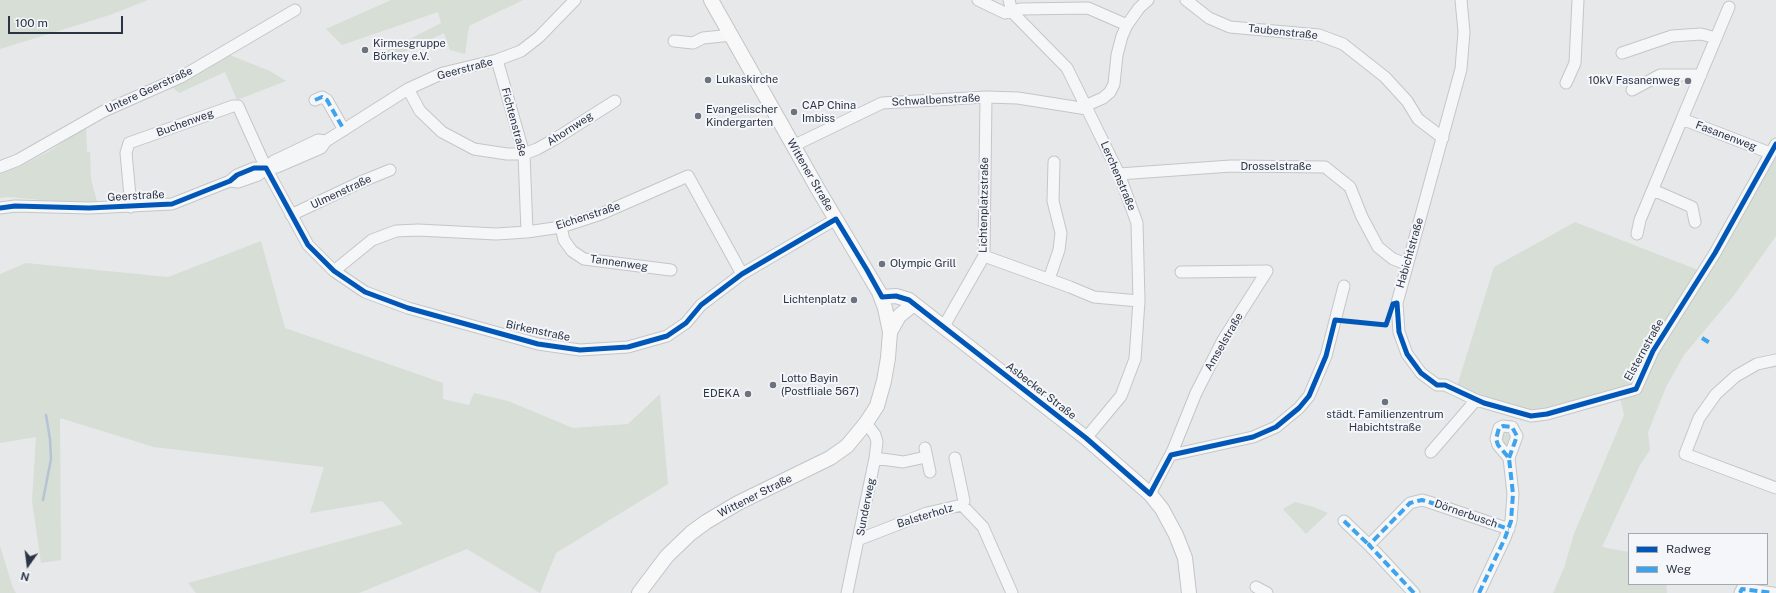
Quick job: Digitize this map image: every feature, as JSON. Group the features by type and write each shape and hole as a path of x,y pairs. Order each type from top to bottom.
{"main road":[{"name":"Wittener Straße","path":"639,593 667,556 691,533 738,503 830,458 847,446 866,423 877,406 884,381 890,332 883,302 867,270 793,146 711,0"},
{"path":"883,302 913,307"},
{"path":"890,332 899,316 913,307"},
{"name":"Asbecker Straße","path":"913,307 944,326 1086,438 1150,494 1162,509 1176,535 1184,558 1189,593"}],"street":[{"name":"Geerstraße","path":"0,208 22,206 89,208 132,207 172,204 230,181 237,175 254,168 266,168 274,161 318,140 326,141 408,89 443,73 509,56 529,45 574,0"},
{"path":"978,0 1005,13 1020,9 1088,8 1126,25"},
{"path":"1009,0 1012,12"},
{"path":"1086,108 1110,92 1114,84 1117,55 1126,25 1139,8 1148,0"},
{"name":"Taubenstraße","path":"1186,0 1209,18 1230,27 1319,35 1343,44 1385,77 1407,101 1418,119 1443,138"},
{"name":"Habichtstraße","path":"1461,0 1464,32 1461,69 1397,304 1399,332 1407,354 1421,373 1437,385 1445,384 1476,400"},
{"path":"1566,82 1575,63 1578,0"},
{"name":"Fasanenweg","path":"1637,234 1640,220 1729,7"},
{"name":"Untere Geerstraße","path":"0,167 18,160 104,111 181,77 295,10"},
{"name":"Lerchenstraße","path":"1012,12 1067,68 1119,174 1137,223 1139,301 1135,359 1120,396 1086,438"},
{"path":"1622,53 1672,36 1701,34 1716,38"},
{"path":"674,41 693,43 703,38 732,35"},
{"name":"Fichtenstraße","path":"497,60 524,154 528,232"},
{"path":"1632,90 1660,75 1701,75"},
{"path":"408,89 420,111 434,125 449,136 474,149 485,152 524,154"},
{"name":"Schwalbenstraße","path":"793,146 882,103 986,97 1018,98 1086,108"},
{"name":"Lichtenplatzstraße","path":"944,326 984,256 986,97"},
{"path":"315,100 322,98 327,100 344,130"},
{"name":"Ahornweg","path":"524,154 555,139 614,100"},
{"name":"Buchenweg","path":"132,207 126,154 129,143 233,106 238,106 241,109 266,168"},
{"name":"Fasanenweg","path":"1682,119 1771,152"},
{"name":"Elsternstraße","path":"1476,400 1531,416 1547,414 1636,389 1653,351 1715,252 1771,152"},
{"path":"1049,279 1059,250 1061,233 1053,201 1054,162"},
{"name":"Drosselstraße","path":"1119,174 1231,166 1325,167 1350,187 1362,218 1378,247 1393,259 1407,264"},
{"name":"Birkenstraße","path":"266,168 308,245 334,271 365,292 408,308 538,344 580,350 628,347 667,336 686,323 701,305 742,274 836,219"},
{"name":"Ulmenstraße","path":"291,215 363,180 390,170"},
{"name":"Eichenstraße","path":"334,271 372,240 396,231 418,230 496,234 528,232 561,226 601,214 688,176 742,274"},
{"path":"1653,190 1692,207 1695,222"},
{"name":"Tannenweg","path":"561,226 564,240 572,251 584,259 671,270"},
{"path":"984,256 1049,279 1094,298 1139,301"},
{"name":"Amselstraße","path":"1150,494 1171,455 1196,394 1224,340 1267,271 1181,272"},
{"path":"1171,455 1253,437 1276,427 1299,408 1309,396 1326,356 1344,286"},
{"path":"1776,360 1757,364 1736,376 1716,394 1701,414 1685,454 1776,488"},
{"path":"1430,452 1476,400"},
{"name":"Sunderweg","path":"847,593 860,539 877,442 875,434 866,423"},
{"path":"875,458 903,462 925,452 930,472"},
{"path":"955,458 964,501 962,505"},
{"name":"Dörnerbusch","path":"1478,593 1509,529 1513,494 1509,458"},
{"name":"Dörnerbusch","path":"1369,545 1410,504 1422,500 1509,529"},
{"name":"Balsterholz","path":"860,539 927,513 962,505 983,527 1012,593"},
{"path":"1344,521 1414,593"},
{"path":"1256,587 1267,593"},
{"path":"1740,593 1742,589 1774,593"}],"shaded area":[{"path":"0,0 148,0 110,15 0,49"},
{"path":"391,0 523,0 469,26 465,54 450,50 444,33 385,61 379,55 441,23 438,12 342,45 326,29"},
{"path":"227,54 270,71 286,81 237,100 225,72 179,93 172,87"},
{"path":"86,126 87,152 90,152 91,179 98,205 8,197 0,198 0,173 23,165 50,151"},
{"path":"1776,153 1776,236 1735,294 1684,355 1666,387 1648,432 1650,450 1640,465 1602,547 1628,552 1628,585 1666,585 1667,593 1553,593 1564,568 1574,534 1624,415 1618,390 1545,410 1523,410 1457,386 1494,267 1575,222 1698,270"},
{"path":"261,241 285,328 443,383 443,399 469,405 474,393 508,401 573,428 628,424 660,394 668,484 556,553 540,593 467,549 359,593 196,593 188,583 403,524 382,501 310,513 324,467 154,447 60,418 61,560 41,563 32,501 36,437 0,443 0,274 26,263 168,277"},
{"path":"1508,431 1512,435 1509,447 1506,447 1501,436 1503,432"},
{"path":"1295,502 1314,507 1328,513 1306,534 1283,509"},
{"path":"0,546 13,588 16,593 0,593"}],"waterway":[{"path":"43,500 51,459 50,439 46,415"}],"marked path":[{"path":"315,100 322,97 327,100 344,130"},
{"path":"1702,338 1710,343"},
{"path":"1479,593 1505,538 1511,521 1513,494 1509,458 1498,445 1496,439 1499,428 1503,426 1512,427 1517,436 1509,458"},
{"path":"1414,593 1369,545 1410,503 1422,500 1509,529"},
{"path":"1344,521 1369,545"},
{"path":"1740,593 1742,589 1773,593"}],"cycle path":[{"path":"0,208 15,206 89,208 172,204 230,181 237,175 254,168 266,168 308,245 334,271 365,292 408,308 538,344 580,350 628,347 667,336 686,323 701,305 742,274 836,219 882,297 896,296 909,300 1086,438 1150,494 1171,455 1253,437 1276,427 1299,408 1309,396 1326,356 1335,320 1386,325 1393,304 1397,303 1399,332 1407,354 1421,373 1437,385 1445,385 1484,403 1531,416 1547,414 1636,389 1653,351 1715,253 1776,144"}],"place":[{"name":"Kirmesgruppe Börkey e.V.","path":"365,50"},
{"name":"Lukaskirche","path":"708,80"},
{"name":"10kV Fasanenweg","path":"1688,81"},
{"name":"CAP China Imbiss","path":"794,112"},
{"name":"Evangelischer Kindergarten","path":"698,116"},
{"name":"Olympic Grill","path":"882,264"},
{"name":"Lichtenplatz","path":"854,300"},
{"name":"Lotto Bayin (Postfliale 567)","path":"773,385"},
{"name":"EDEKA","path":"748,394"},
{"name":"städt. Familienzentrum Habichtstraße","path":"1385,402"}]}
